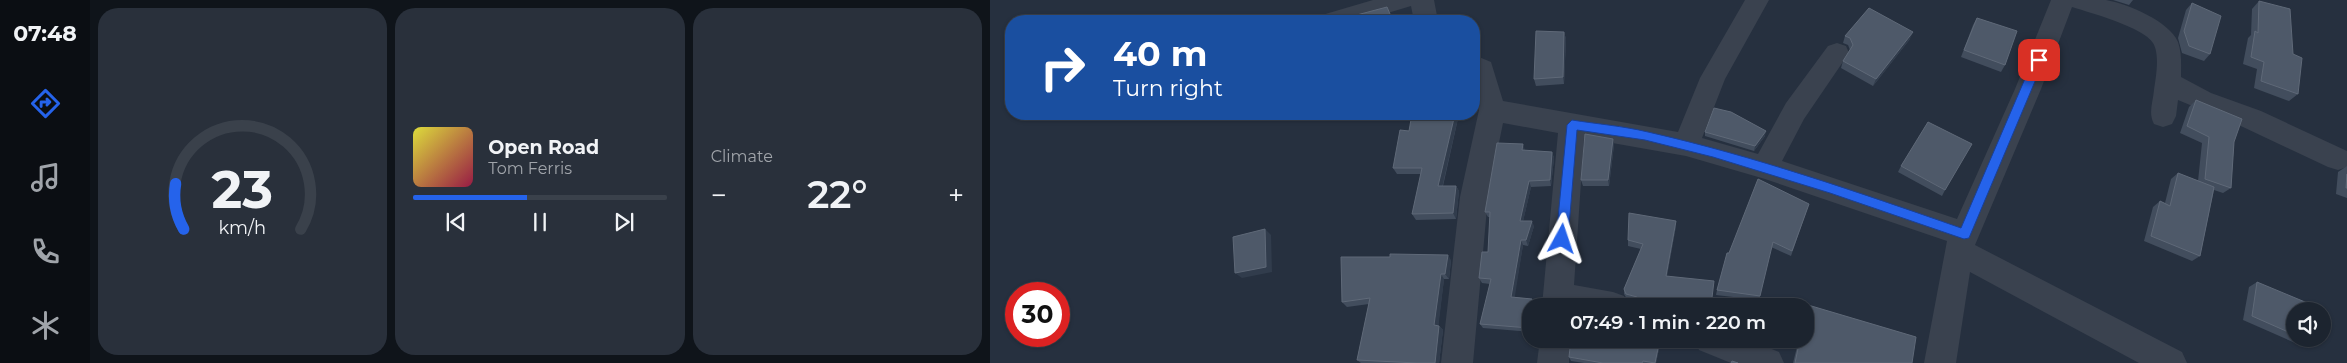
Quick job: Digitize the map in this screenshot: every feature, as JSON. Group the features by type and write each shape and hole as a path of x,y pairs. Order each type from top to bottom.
{"street":[{"path":"1351,15 1404,0"},
{"path":"1422,0 1425,15"},
{"path":"1686,145 1713,78 1757,0"},
{"path":"1940,363 1962,242 2028,89 2062,0"},
{"path":"2078,0 2152,28 2162,36 2166,44 2168,82 2163,116"},
{"path":"1765,167 1795,111 1837,53"},
{"path":"1457,363 1474,196 1492,110 1482,69 1480,68"},
{"path":"2168,82 2202,100 2252,119 2338,159"},
{"path":"1492,110 1645,136 1686,145 1765,167 1962,242 2171,363"},
{"path":"1557,298 1572,125"},
{"path":"1553,363 1554,348"},
{"path":"1732,348 1768,363"}],"building":[{"path":"2259,1 2290,9 2293,54 2302,58 2298,94 2261,81 2264,62 2251,57 2255,31 2258,33"},
{"path":"2192,3 2221,16 2210,54 2189,46 2184,31"},
{"path":"1387,7 1390,15 1357,15"},
{"path":"1869,8 1913,32 1876,79 1843,61 1853,45 1850,38 1845,36"},
{"path":"1977,18 2017,31 2005,65 1964,50"},
{"path":"1536,31 1564,32 1563,77 1534,79"},
{"path":"2196,100 2242,119 2234,142 2231,188 2205,179 2209,137 2187,126"},
{"path":"1714,108 1731,112 1766,131 1755,146 1705,132"},
{"path":"1411,120 1454,120 1438,186 1456,186 1453,213 1412,214 1422,168 1393,168 1400,130 1409,131"},
{"path":"1928,122 1972,144 1945,190 1901,166"},
{"path":"1585,134 1613,139 1608,180 1581,180"},
{"path":"1497,143 1523,144 1522,150 1552,152 1550,180 1529,181 1520,221 1532,221 1526,240 1521,240 1511,297 1522,298 1522,327 1480,324 1491,279 1479,278 1482,252 1488,252 1490,212 1485,212"},
{"path":"2178,173 2214,187 2200,256 2151,236 2160,201 2170,206"},
{"path":"1758,179 1809,204 1792,251 1773,242 1760,296 1717,290 1727,253 1729,253"},
{"path":"1629,213 1676,221 1666,276 1714,281 1712,298 1637,298 1626,294 1624,289 1643,244 1628,240"},
{"path":"1265,229 1266,267 1235,273 1233,237"},
{"path":"1390,254 1448,255 1445,274 1441,274 1434,325 1439,326 1435,363 1357,360 1370,298 1342,302 1341,257 1390,257"},
{"path":"2257,282 2305,302 2286,302 2286,331 2252,316"},
{"path":"1814,307 1916,337 1912,363 1795,363 1798,348 1814,348"},
{"path":"1570,348 1658,348 1655,363 1643,361 1642,363 1603,363 1569,357"}],"route":[{"path":"1562,239 1572,125 1645,136 1713,152 1830,188 1964,234 2039,60"}]}
